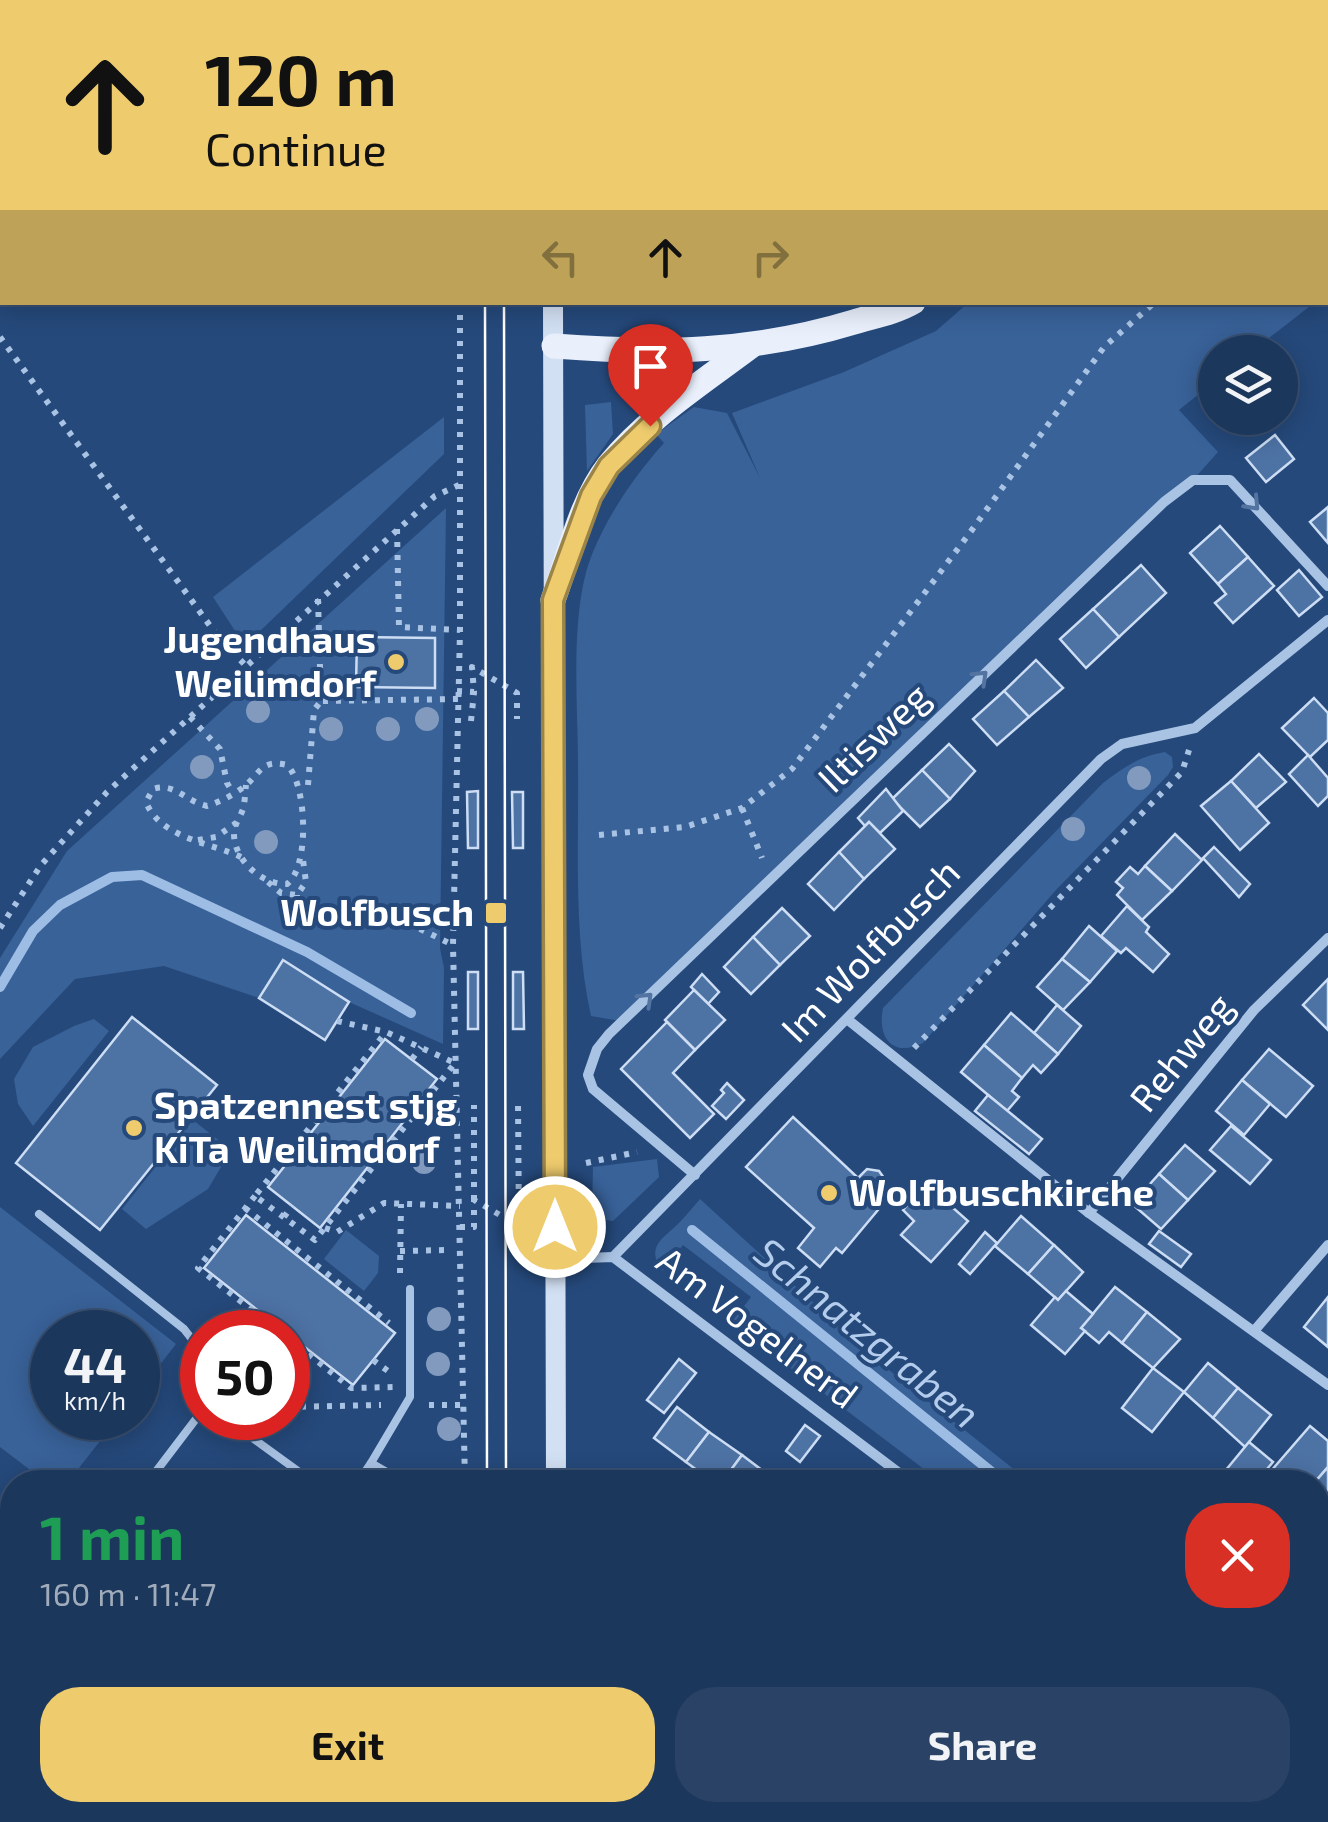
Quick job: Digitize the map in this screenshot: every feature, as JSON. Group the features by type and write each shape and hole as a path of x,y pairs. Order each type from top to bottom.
{"main road":[{"path":"552,305 556,1470"},
{"path":"817,333 854,305"},
{"path":"554,346 682,351 751,346 817,333 904,305"},
{"path":"553,600 591,496 609,466 666,411 751,346"}],"street":[{"name":"Iltisweg","path":"694,1174 593,1090 588,1075 598,1049 1164,502 1193,480 1230,480 1328,586"},
{"name":"Im Wolfbusch","path":"614,1257 1101,759 1122,744 1195,728 1328,620"},
{"name":"Rehweg","path":"1089,1213 1254,1010 1328,938"},
{"path":"847,1019 1089,1213 1328,1385"},
{"path":"1254,1331 1328,1244"},
{"name":"Am Vogelherd","path":"555,1259 614,1257 894,1470"}],"lane":[{"path":"39,1214 180,1326"},
{"path":"366,1470 406,1405 410,1387 410,1289"},
{"path":"157,1470 180,1440"},
{"path":"255,1440 296,1470"},
{"path":"371,1463 383,1470"}],"path":[{"path":"460,305 460,630 453,945 465,1470"},
{"path":"599,835 685,828 742,808 792,769 1104,347 1151,305"},
{"path":"0,337 216,634 246,666"},
{"path":"0,928 54,850 107,792 396,529 435,496 459,484"},
{"path":"396,529 400,627 460,630"},
{"path":"308,786 314,710 321,701 318,598"},
{"path":"471,721 472,666 516,693 518,719"},
{"path":"321,701 474,692"},
{"path":"190,717 220,749 233,793"},
{"path":"900,1064 1182,772 1195,728"},
{"path":"297,895 281,894 241,857 176,832 156,818 147,796 153,789 171,787 192,802 207,806 246,785 269,763 287,765 301,794 306,882 297,895 298,912 302,916 358,925 410,924 453,945"},
{"path":"197,840 216,837 236,822 243,809 246,785"},
{"path":"742,808 770,879"},
{"path":"236,822 235,841 241,857"},
{"path":"267,881 281,885 294,879 302,848"},
{"path":"337,1021 386,1032 455,1062"},
{"path":"252,1310 198,1268 386,1032"},
{"path":"412,1059 420,1047"},
{"path":"305,1256 455,1062"},
{"path":"460,1227 474,1227 474,1104"},
{"path":"474,1200 519,1226 518,1104"},
{"path":"586,1163 662,1147"},
{"path":"255,1196 315,1240"},
{"path":"325,1228 337,1232 384,1203 460,1206"},
{"path":"400,1204 400,1273 410,1289"},
{"path":"284,1217 292,1206"},
{"path":"245,1208 410,1339"},
{"path":"400,1251 449,1250"},
{"path":"310,1356 350,1388 410,1387"},
{"path":"373,1360 410,1387"},
{"path":"310,1407 464,1405"}],"shaded area":[{"path":"966,305 1311,305 1273,335 1198,335 1198,395 1179,410 1198,435 1218,452 1193,480 620,1021 591,1016 579,922 576,656 585,575 593,552 633,481 664,443 656,434 694,407 727,413 760,478 732,413 844,372 936,331"},
{"path":"611,402 613,434 587,471 585,405"},
{"path":"444,417 444,454 257,634 237,634 213,597"},
{"path":"446,508 440,948 444,968 443,1044 349,1002 283,961 259,998 164,966 75,979 0,1059 0,958 67,851"},
{"path":"1165,752 1172,757 1173,767 1168,775 1056,890 923,1043 903,1048 889,1042 882,1028 883,1008 1103,783 1139,760"},
{"path":"94,1019 109,1031 33,1126 18,1104 14,1079 33,1047"},
{"path":"193,1120 231,1150 208,1189 146,1229 122,1209"},
{"path":"657,1159 659,1177 613,1221 597,1219 592,1211 593,1167"},
{"path":"700,1199 874,1358 1015,1470 925,1470 731,1323 751,1297 683,1245 662,1271 655,1256 658,1244"},
{"path":"0,1207 132,1310 30,1310 30,1440 101,1440 77,1470 30,1470 0,1447"},
{"path":"346,1230 379,1256 378,1273 364,1291 324,1259"},
{"path":"160,1332 176,1344 160,1365"}],"building":[{"path":"1275,435 1294,459 1266,482 1246,458"},
{"path":"1328,507 1328,543 1310,522"},
{"path":"1220,526 1248,557 1218,584 1190,553"},
{"path":"1248,557 1274,586 1233,623 1215,603 1226,594 1218,584"},
{"path":"1141,565 1166,593 1119,637 1093,609"},
{"path":"1299,570 1322,597 1299,616 1277,590"},
{"path":"1093,609 1119,637 1086,668 1060,639"},
{"name":"Jugendhaus Weilimdorf","path":"357,637 435,638 435,688 356,687"},
{"path":"1036,660 1063,688 1029,717 1004,691"},
{"path":"1004,691 1029,717 997,745 973,719"},
{"path":"1314,698 1328,713 1328,740 1310,757 1282,728"},
{"path":"949,744 975,771 950,799 922,770"},
{"path":"1259,754 1286,782 1256,808 1231,781"},
{"path":"1308,755 1328,778 1328,796 1318,806 1289,774"},
{"path":"922,770 950,799 920,827 892,799"},
{"path":"1231,781 1269,823 1240,850 1201,806"},
{"path":"886,789 903,811 880,833 858,818"},
{"path":"478,791 478,848 468,848 467,792"},
{"path":"512,792 523,792 523,848 513,848"},
{"path":"869,822 895,849 864,879 839,852"},
{"path":"1175,834 1202,860 1172,891 1145,866"},
{"path":"1214,847 1250,884 1239,897 1203,858"},
{"path":"839,852 864,879 834,910 808,884"},
{"path":"1145,866 1172,891 1142,920 1117,895 1123,888 1116,882 1130,867 1138,874"},
{"path":"1127,906 1169,954 1153,972 1126,948 1121,953 1101,936"},
{"path":"782,908 810,936 780,965 753,937"},
{"path":"1089,926 1117,951 1090,982 1062,959"},
{"path":"753,937 780,965 751,994 724,967"},
{"path":"1062,959 1090,982 1063,1010 1037,987"},
{"path":"283,960 349,1002 325,1040 259,998"},
{"path":"468,972 478,972 478,1029 468,1029"},
{"path":"513,972 523,972 524,1029 513,1029"},
{"path":"702,974 719,992 708,1004 691,987"},
{"path":"1328,979 1328,1030 1303,1005"},
{"path":"694,990 725,1020 695,1050 665,1020"},
{"path":"1057,1005 1081,1026 1058,1054 1034,1033"},
{"path":"1011,1013 1058,1054 1041,1073 1033,1065 1022,1078 984,1045"},
{"path":"132,1017 217,1085 100,1230 16,1163"},
{"path":"667,1022 695,1050 673,1073 714,1114 690,1138 621,1069"},
{"path":"385,1039 437,1079 320,1228 268,1187"},
{"path":"984,1045 1022,1078 1012,1091 1019,1097 1007,1111 961,1072"},
{"path":"1269,1049 1313,1086 1286,1117 1242,1080"},
{"path":"1242,1080 1270,1104 1244,1135 1216,1111"},
{"path":"727,1083 744,1100 726,1119 712,1106"},
{"path":"988,1095 1042,1139 1029,1154 975,1111"},
{"name":"Wolfbuschkirche","path":"793,1117 858,1178 867,1169 879,1171 884,1178 877,1189 888,1198 842,1253 836,1248 820,1267 798,1248 814,1228 746,1167"},
{"path":"1231,1126 1271,1160 1250,1184 1210,1150"},
{"path":"1185,1145 1215,1171 1188,1200 1159,1174"},
{"path":"1159,1174 1188,1200 1161,1229 1132,1204"},
{"path":"926,1184 968,1221 931,1262 901,1235 914,1221 903,1210"},
{"path":"246,1215 395,1333 353,1385 310,1351 310,1310 257,1310 204,1268"},
{"path":"1021,1216 1054,1245 1028,1274 995,1246"},
{"path":"1159,1231 1191,1254 1181,1267 1149,1244"},
{"path":"985,1232 997,1243 970,1274 959,1264"},
{"path":"1054,1245 1083,1272 1058,1300 1028,1274"},
{"path":"1115,1287 1147,1312 1122,1343 1109,1332 1099,1343 1081,1328"},
{"path":"1066,1291 1093,1314 1081,1328 1085,1331 1065,1354 1031,1325 1055,1297 1058,1300"},
{"path":"1328,1297 1328,1347 1304,1327"},
{"path":"1147,1312 1180,1339 1153,1368 1122,1343"},
{"path":"679,1359 696,1373 664,1413 647,1400"},
{"path":"1208,1363 1238,1388 1213,1418 1184,1392"},
{"path":"1153,1368 1184,1392 1152,1432 1122,1408"},
{"path":"1238,1388 1271,1415 1245,1447 1213,1418"},
{"path":"677,1407 709,1432 686,1462 654,1438"},
{"path":"805,1425 820,1436 800,1462 786,1451"},
{"path":"1310,1426 1328,1441 1325,1470 1272,1470"},
{"path":"709,1432 742,1455 731,1470 697,1470 686,1462"},
{"path":"1249,1442 1273,1462 1266,1470 1226,1470"},
{"path":"742,1455 762,1470 731,1470"}],"waterway":[{"name":"Schnatzgraben","path":"0,987 33,931 60,905 112,877 142,875 307,952 411,1013"},
{"name":"Schnatzgraben","path":"692,1230 989,1470"}],"tram line":[{"path":"485,305 487,1470"},
{"path":"504,305 506,1470"}],"place":[{"name":"Jugendhaus Weilimdorf","path":"396,662"},
{"name":"Wolfbusch","path":"496,913"},
{"name":"Spatzennest stjg KiTa Weilimdorf","path":"134,1128"},
{"name":"Wolfbuschkirche","path":"829,1193"}],"route":[{"path":"555,1227 553,600 591,496 609,466 650,426"}]}
